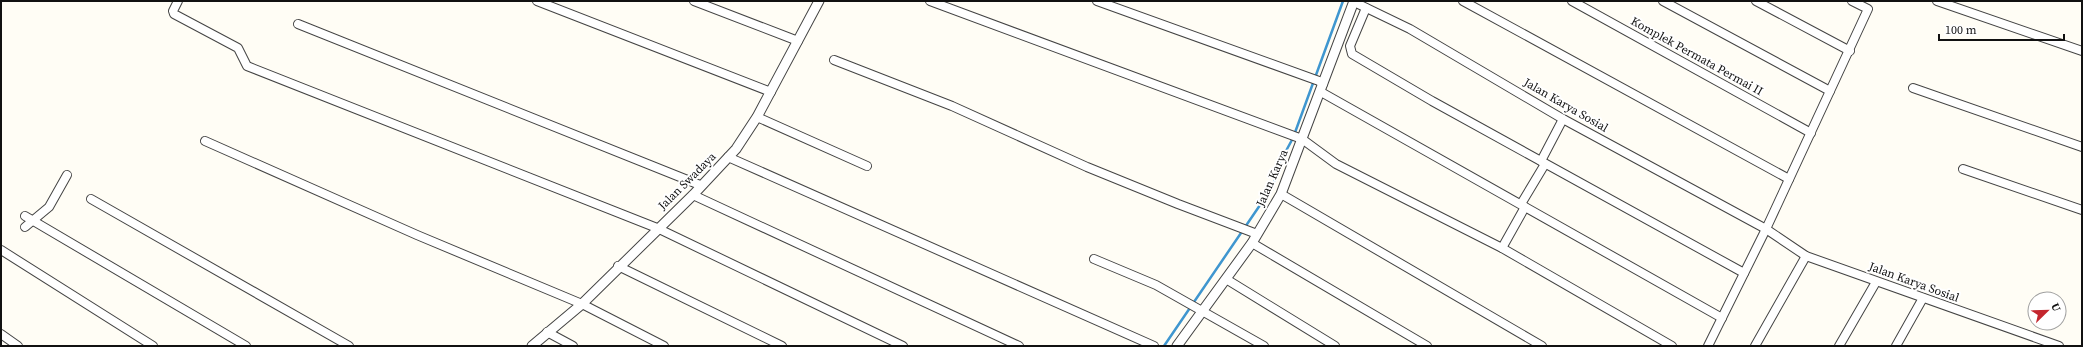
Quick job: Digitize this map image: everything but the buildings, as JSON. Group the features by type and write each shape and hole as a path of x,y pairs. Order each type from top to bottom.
{"street":[{"path":"178,1 172,12 174,14 238,48 247,66 657,228 903,346"},
{"path":"537,1 771,92"},
{"path":"694,1 798,41"},
{"name":"Jalan Swadaya","path":"532,346 546,332 582,304 618,266 693,195 700,185 736,149 757,117 819,1"},
{"path":"930,1 1296,137 1336,164 1502,248 1672,346"},
{"path":"1097,1 1309,77 1321,86 1523,206 1722,318"},
{"name":"Jalan Karya","path":"1177,346 1203,312 1252,242 1255,233 1281,194 1296,137 1321,86 1354,1"},
{"name":"Jalan Karya Sosial","path":"1354,1 1410,29 1563,119 1766,229 1806,256 2059,346"},
{"path":"1463,1 1789,179"},
{"name":"Komplek Permata Permai II","path":"1572,1 1811,133"},
{"path":"1663,1 1830,91"},
{"path":"1756,1 1850,51"},
{"path":"1708,346 1766,229 1868,10 1852,1"},
{"path":"1936,1 2082,51"},
{"path":"1366,8 1350,46 1352,54 1432,101 1744,274"},
{"path":"298,24 700,185"},
{"path":"834,60 952,106 1087,167 1255,233"},
{"path":"1913,88 2082,147"},
{"path":"757,117 867,166"},
{"path":"1502,248 1563,119"},
{"path":"205,141 417,235 582,304 664,346"},
{"path":"728,157 1154,346"},
{"path":"1963,169 2082,210"},
{"path":"25,227 49,207 67,175"},
{"path":"1281,194 1542,346"},
{"path":"693,195 1019,346"},
{"path":"91,199 349,346"},
{"path":"25,216 246,346"},
{"path":"1252,242 1427,346"},
{"path":"1,250 154,346"},
{"path":"1755,346 1806,256"},
{"path":"1094,259 1156,285 1264,346"},
{"path":"618,266 782,346"},
{"path":"1226,279 1335,346"},
{"path":"1840,346 1876,282"},
{"path":"1896,346 1923,298"},
{"path":"546,332 573,346"},
{"path":"1,334 18,346"}],"waterway":[{"path":"1164,346 1273,186 1280,162 1293,138 1343,1"}]}
